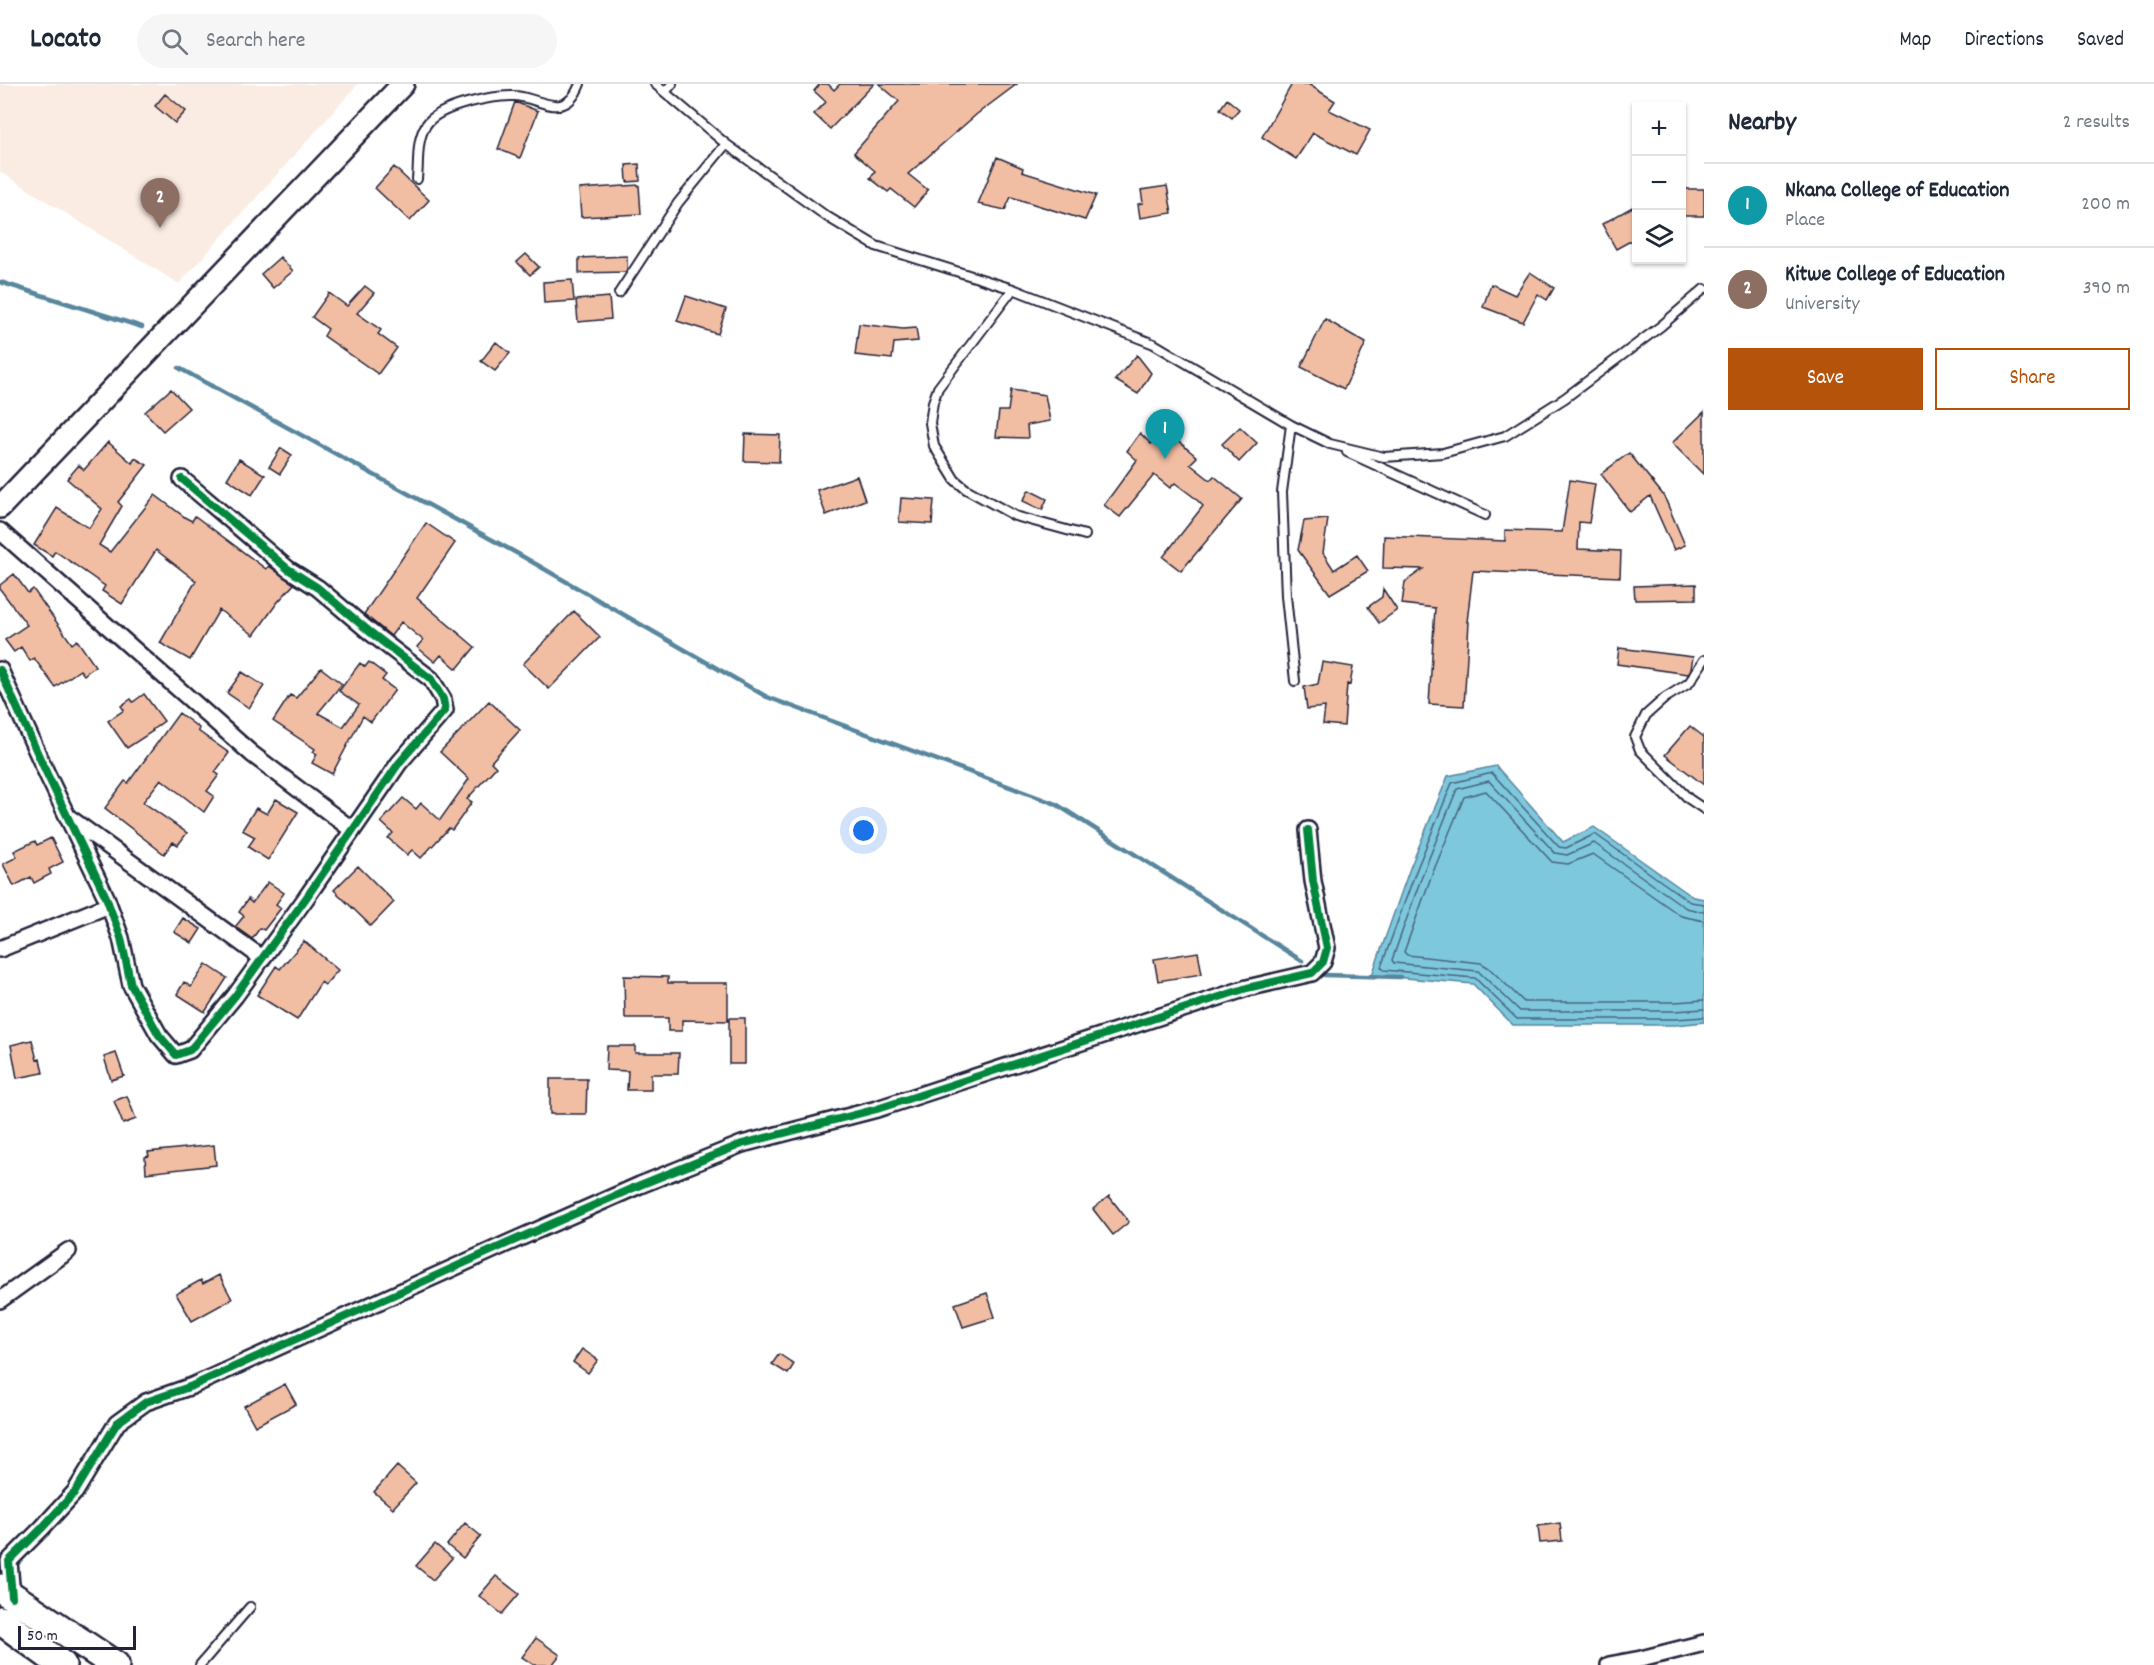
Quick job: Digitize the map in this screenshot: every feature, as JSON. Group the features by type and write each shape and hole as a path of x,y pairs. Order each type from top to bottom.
{"highway":[{"path":"4,1602 62,1665"},
{"path":"4,1602 115,1665"}],"street":[{"path":"0,507 403,84"},
{"path":"0,670 109,905 121,938 131,985 159,1035 176,1055 190,1050 236,996 399,763 445,710 443,699 431,679 318,588 288,569 183,479"},
{"path":"0,531 252,754 351,829 351,833"},
{"path":"68,817 262,958"},
{"path":"4,1602 4,1555 42,1528 75,1492 117,1423 146,1402 192,1386 640,1185 742,1144 877,1109 1247,988 1312,973 1323,962 1327,948 1313,880 1308,830"},
{"path":"0,949 109,905"},
{"path":"0,1300 68,1251"},
{"path":"1609,1665 1704,1643"}],"lane":[{"path":"417,179 422,136 432,117 443,110 503,96 517,96 544,105 567,104 576,96 580,84"},
{"path":"655,84 726,144 826,216 876,246 1013,289 1154,344 1291,425 1485,515"},
{"path":"665,92 672,84"},
{"path":"620,293 678,203 726,144"},
{"path":"1013,289 938,387 930,423 934,446 955,480 966,489 1015,516 1085,535"},
{"path":"1330,444 1384,457 1443,453 1505,436 1565,398 1661,326 1704,289"},
{"path":"1291,425 1282,492 1286,596 1295,681"},
{"path":"1704,660 1689,683 1665,698 1646,715 1635,737 1640,750 1689,799 1704,809"},
{"path":"200,1665 249,1607"}],"shaded area":[{"path":"0,84 358,84 179,284 0,172"}],"water":[{"path":"1496,766 1563,842 1594,827 1693,897 1704,899 1704,1022 1676,1025 1513,1025 1473,984 1372,975 1410,868 1448,776"}],"building":[{"path":"820,84 828,84 834,90 840,84 874,84 830,129 814,114 826,102 814,91"},
{"path":"879,84 1017,84 977,114 908,174 928,190 914,207 891,189 888,192 870,178 875,171 854,153 899,101"},
{"path":"1292,84 1308,84 1335,101 1329,110 1370,130 1356,155 1313,133 1296,159 1262,137"},
{"path":"165,94 186,111 175,123 155,106"},
{"path":"1227,99 1239,109 1232,118 1220,109"},
{"path":"515,102 538,111 520,158 498,149"},
{"path":"997,157 1023,168 1022,172 1096,195 1085,220 1011,197 1005,210 978,204"},
{"path":"639,164 640,181 627,182 626,165"},
{"path":"394,167 429,200 410,221 375,188"},
{"path":"639,185 641,214 581,217 579,189"},
{"path":"1167,186 1172,213 1140,218 1138,204 1143,203 1141,190"},
{"path":"1686,189 1704,189 1704,216 1686,216"},
{"path":"1632,207 1632,240 1616,249 1602,224"},
{"path":"526,254 539,267 530,275 517,262"},
{"path":"627,256 626,272 579,273 579,258"},
{"path":"280,257 293,271 273,288 261,274"},
{"path":"1530,272 1554,288 1547,300 1538,294 1523,322 1483,307 1491,284 1515,295"},
{"path":"572,280 574,301 544,303 543,282"},
{"path":"365,286 374,293 357,313 381,330 378,334 397,348 378,374 324,336 328,329 312,317 329,293 347,306"},
{"path":"686,296 726,309 718,334 677,321"},
{"path":"609,297 611,319 578,322 576,300"},
{"path":"1325,319 1366,343 1344,389 1301,367"},
{"path":"859,324 903,329 916,328 918,341 894,343 892,359 855,355"},
{"path":"496,342 510,353 495,371 481,361"},
{"path":"1137,355 1151,373 1138,394 1115,380"},
{"path":"171,389 189,408 163,431 145,412"},
{"path":"1011,390 1045,395 1050,421 1027,425 1028,438 996,437 999,411 1008,411"},
{"path":"1704,412 1704,475 1672,443"},
{"path":"1240,427 1257,443 1239,462 1222,444"},
{"path":"1165,430 1197,457 1190,464 1210,480 1214,476 1242,499 1181,571 1163,557 1203,506 1195,498 1175,483 1170,488 1154,475 1120,517 1104,505 1137,460 1127,451 1140,433 1151,444"},
{"path":"745,434 780,435 779,462 744,461"},
{"path":"108,442 132,463 135,458 147,465 118,502 122,506 99,545 110,552 155,495 186,518 192,521 195,516 266,569 269,566 294,584 254,635 219,610 190,660 160,643 196,581 156,550 122,604 102,591 105,586 55,551 52,556 34,545 57,508 89,528 102,509 67,479 79,465 84,470"},
{"path":"281,448 292,455 280,474 269,467"},
{"path":"1629,453 1664,496 1685,545 1674,550 1650,496 1630,512 1601,474"},
{"path":"239,459 265,475 252,495 227,479"},
{"path":"857,476 865,500 826,515 817,490"},
{"path":"1570,480 1595,484 1589,523 1579,522 1578,549 1621,551 1620,577 1473,571 1467,622 1469,622 1464,706 1429,704 1435,608 1402,604 1405,582 1423,569 1383,568 1384,536 1505,541 1505,530 1562,532"},
{"path":"1029,490 1047,499 1042,510 1023,501"},
{"path":"901,498 934,500 932,524 899,522"},
{"path":"1328,519 1323,553 1334,570 1357,555 1368,571 1330,594 1298,550 1304,521"},
{"path":"426,523 455,543 417,598 475,647 457,669 441,655 435,662 417,647 423,640 401,622 391,636 364,614"},
{"path":"14,574 28,593 33,589 72,644 77,640 95,666 84,675 80,670 55,687 34,658 30,661 21,647 14,652 5,640 27,625 0,589 0,585"},
{"path":"1696,584 1696,599 1635,600 1634,586"},
{"path":"1383,589 1397,610 1379,623 1368,607 1382,597"},
{"path":"574,611 600,637 549,689 523,664"},
{"path":"1619,648 1693,657 1691,669 1688,674 1617,664"},
{"path":"369,662 386,675 382,680 395,690 371,722 363,716 332,774 312,763 317,754 313,752 315,749 273,721 290,695 296,698 321,668 342,684 318,713 343,727 359,705 339,691 360,663 365,667"},
{"path":"1322,662 1353,667 1350,685 1347,684 1344,726 1323,724 1325,707 1307,709 1304,687 1318,684"},
{"path":"242,672 264,686 249,708 227,693"},
{"path":"144,694 164,721 127,748 108,721 124,710 121,706 131,699 133,702"},
{"path":"489,701 520,730 491,762 496,767 467,799 472,802 452,830 449,828 421,858 412,850 407,855 388,838 393,833 381,822 403,798 416,809 421,803 440,820 469,779 440,752"},
{"path":"179,713 199,728 198,731 229,753 215,772 219,775 207,791 214,796 204,812 161,779 143,802 187,833 178,845 173,842 164,854 105,808 125,781 128,783"},
{"path":"1690,726 1704,737 1704,785 1665,755"},
{"path":"276,799 298,812 268,860 248,847 255,837 242,830 256,808 267,814"},
{"path":"51,838 63,862 49,869 51,874 34,883 31,877 14,886 3,864 17,857 14,851 35,841 37,845"},
{"path":"358,866 394,902 371,926 334,890"},
{"path":"268,882 284,893 276,904 281,908 264,930 260,928 252,939 235,927 244,916 239,912 248,899 252,903"},
{"path":"183,918 201,929 192,943 174,932"},
{"path":"304,941 338,970 325,985 321,982 297,1020 257,995 276,966 280,969"},
{"path":"1198,952 1202,974 1158,981 1154,959"},
{"path":"206,964 227,978 205,1012 177,994 184,982 191,987"},
{"path":"624,976 668,977 668,983 728,983 728,1021 682,1020 682,1031 668,1031 668,1018 625,1018"},
{"path":"729,1018 745,1018 745,1064 729,1064"},
{"path":"32,1040 43,1073 17,1078 11,1045"},
{"path":"607,1046 635,1046 635,1053 679,1053 678,1074 651,1074 651,1090 627,1090 628,1071 606,1070"},
{"path":"116,1053 124,1076 111,1080 104,1057"},
{"path":"550,1079 587,1079 586,1114 550,1114"},
{"path":"127,1096 136,1119 123,1124 114,1101"},
{"path":"214,1145 216,1165 146,1173 145,1157 149,1156 148,1152"},
{"path":"1109,1196 1129,1222 1113,1235 1093,1209"},
{"path":"219,1275 232,1299 192,1321 176,1294 201,1280 203,1284"},
{"path":"987,1293 995,1317 963,1327 955,1304"},
{"path":"582,1349 598,1360 588,1373 573,1362"},
{"path":"779,1354 794,1364 788,1374 772,1364"},
{"path":"285,1384 296,1404 255,1426 244,1406"},
{"path":"397,1466 416,1483 393,1508 374,1492"},
{"path":"465,1523 481,1536 463,1558 447,1545"},
{"path":"1560,1523 1562,1541 1540,1543 1538,1526"},
{"path":"435,1544 452,1558 433,1580 416,1566"},
{"path":"496,1576 519,1594 502,1614 479,1596"},
{"path":"536,1638 560,1655 552,1665 534,1665 522,1657"}],"waterway":[{"path":"0,282 142,327"},
{"path":"179,368 520,555 767,697 1056,804 1302,961"},
{"path":"1324,975 1400,977"}],"cycle path":[{"path":"0,670 106,897 121,938 131,985 159,1035 176,1055 190,1050 235,996 399,763 445,710 443,699 431,679 318,588 288,569 182,479"},
{"path":"12,1597 9,1561 75,1492 117,1423 146,1402 192,1386 640,1185 742,1144 877,1109 1247,988 1312,973 1323,962 1327,948 1313,881 1308,830"}],"place":[{"name":"Kitwe College of Education","path":"160,228"},
{"name":"Nkana College of Education","path":"1165,459"}]}
